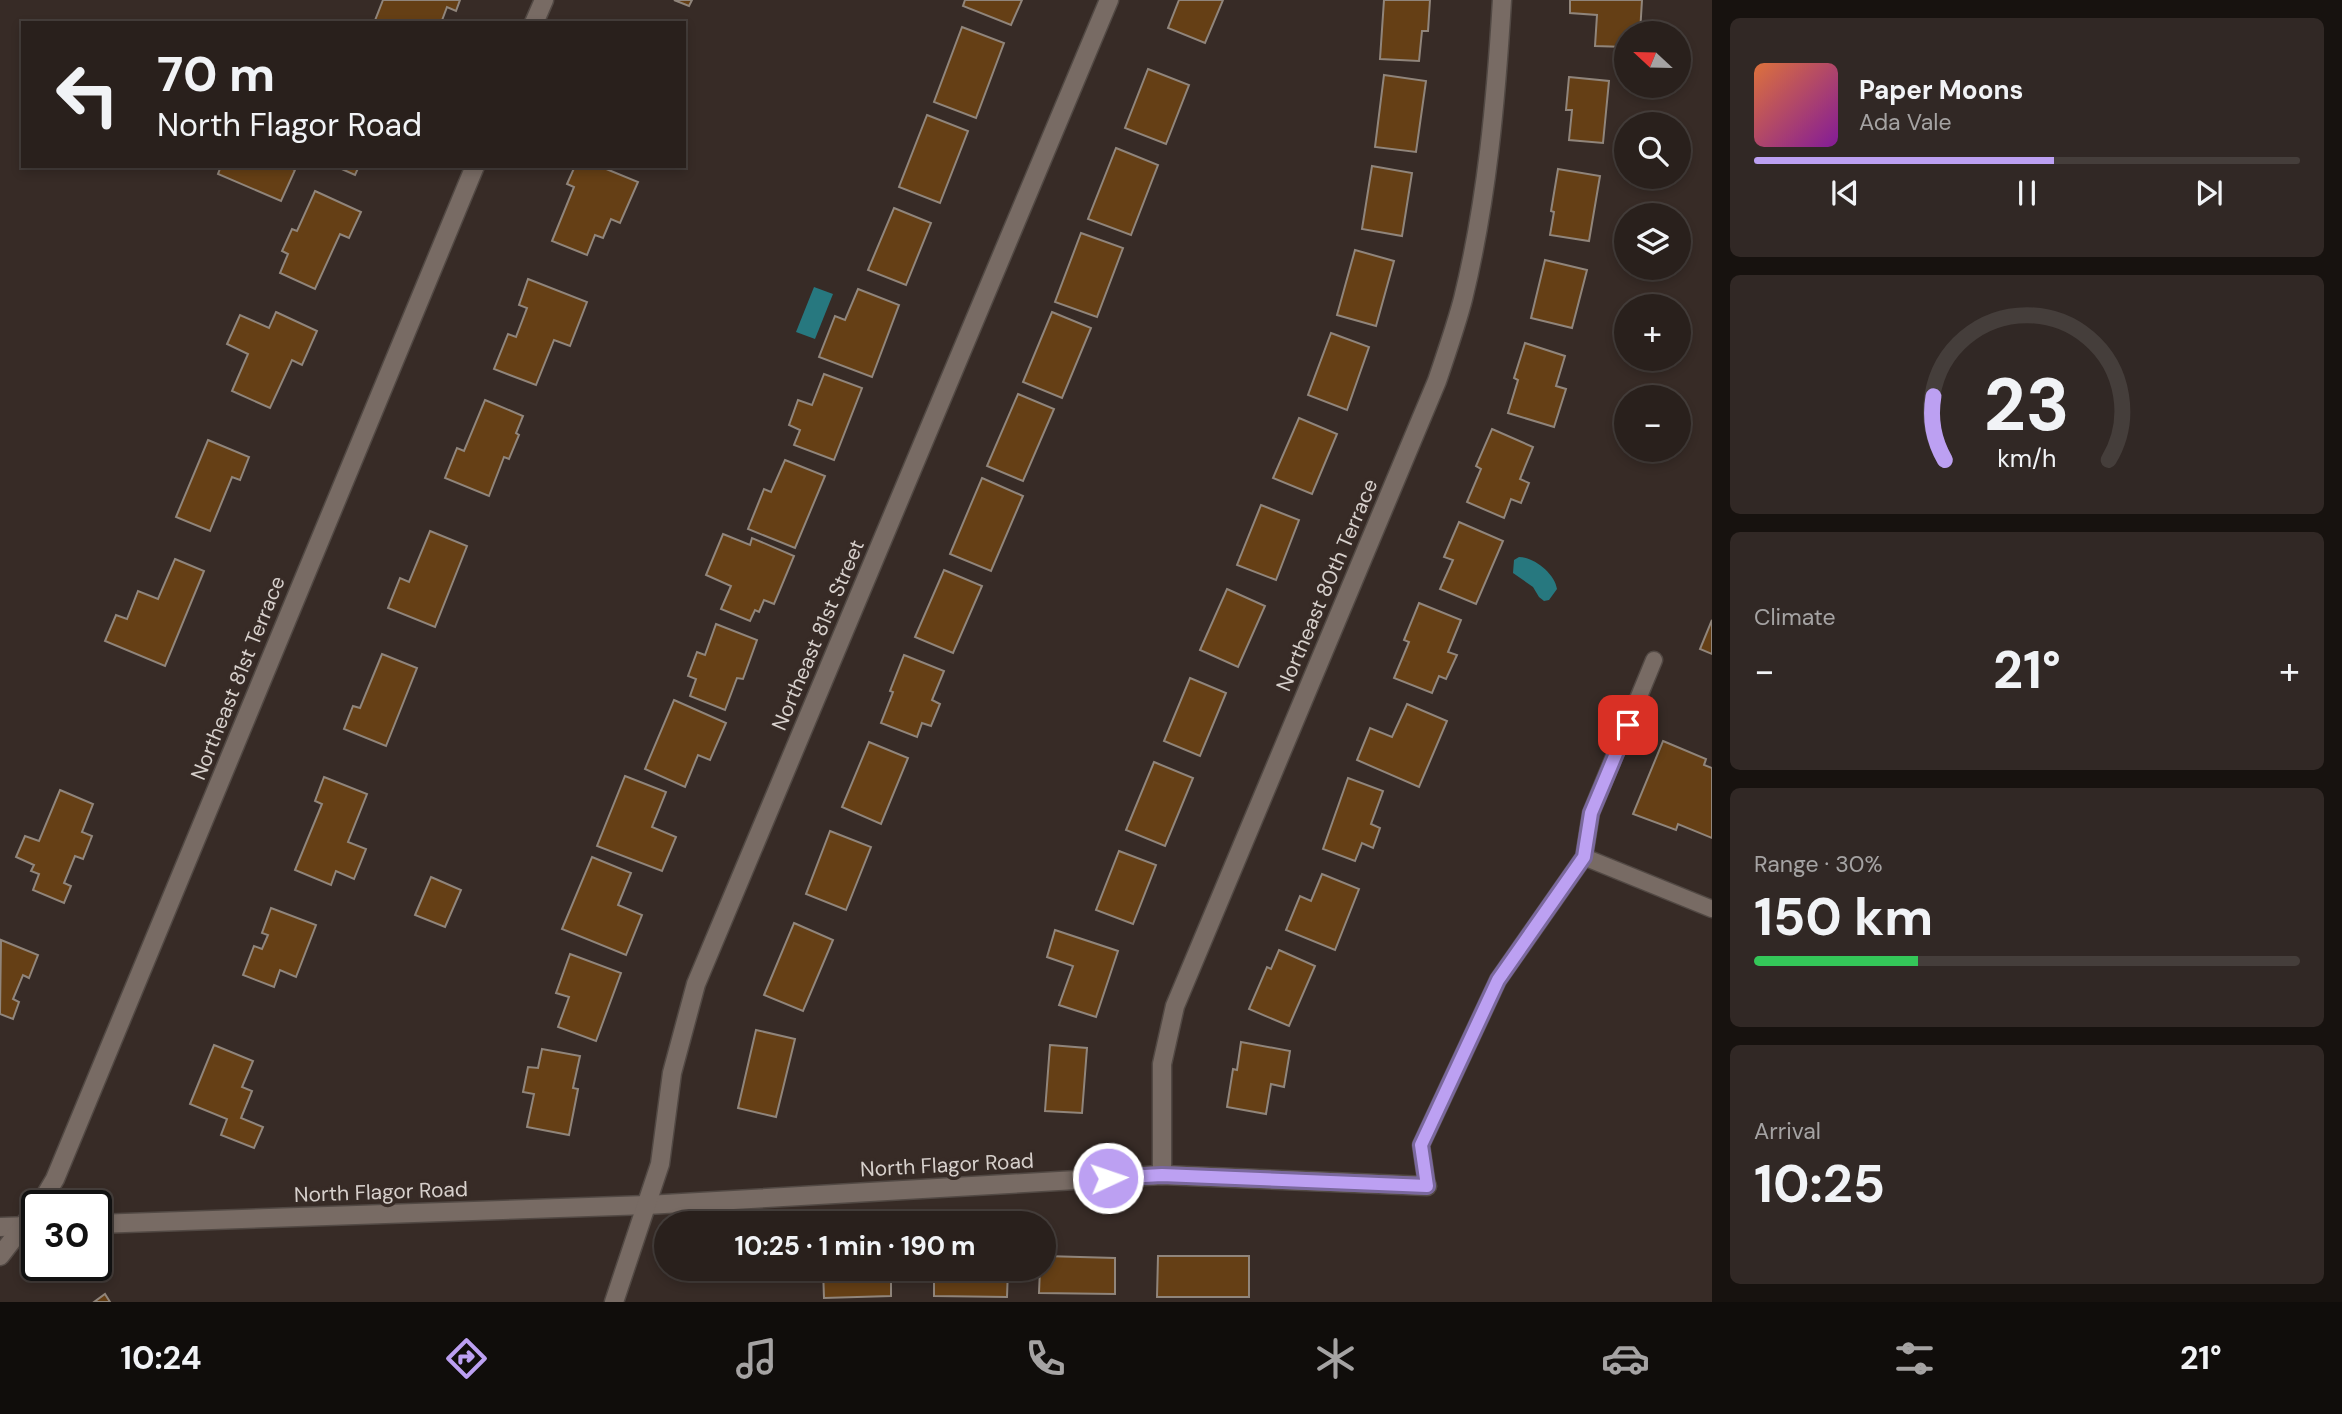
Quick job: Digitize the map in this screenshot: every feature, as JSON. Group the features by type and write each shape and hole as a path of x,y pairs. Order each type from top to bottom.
{"street":[{"path":"535,21 544,0"},
{"name":"Northeast 81st Street","path":"614,1302 660,1164 672,1073 696,984 1109,0"},
{"name":"Northeast 80th Terrace","path":"1162,1175 1162,1064 1175,1006 1437,381 1463,299 1485,185 1498,73 1502,0"},
{"name":"Northeast 81st Terrace","path":"48,1190 474,168"},
{"name":"North Flagor Road","path":"112,1223 647,1205 1162,1175 1427,1186"},
{"path":"0,1227 21,1226"},
{"name":"Northeast 81st Terrace","path":"0,1256 21,1234"}],"lane":[{"path":"1654,660 1591,813 1584,857 1712,909"},
{"name":"North Flagor Road","path":"1427,1186 1421,1145 1498,980 1584,857"}],"water":[{"path":"814,287 833,294 815,339 796,332"},
{"path":"1519,557 1537,563 1548,572 1557,589 1549,600 1544,601 1533,587 1513,573 1514,560"}],"building":[{"path":"383,0 460,0 456,11 447,7 442,21 375,21"},
{"path":"674,0 692,0 689,6"},
{"path":"965,0 1022,0 1011,25 963,6"},
{"path":"1179,0 1223,0 1205,43 1168,28"},
{"path":"1384,0 1430,0 1428,31 1422,31 1419,61 1380,59"},
{"path":"1570,0 1642,0 1641,21 1614,21 1614,47 1595,46 1597,15 1570,13"},
{"path":"962,27 1004,43 976,118 934,102"},
{"path":"1148,69 1189,85 1166,144 1125,128"},
{"path":"1384,75 1426,81 1416,152 1375,147"},
{"path":"1569,77 1609,81 1603,143 1569,140 1572,110 1566,110"},
{"path":"927,115 968,131 940,203 899,187"},
{"path":"1116,148 1158,165 1131,235 1088,219"},
{"path":"1372,166 1412,173 1402,236 1362,229"},
{"path":"220,168 295,170 281,201 218,174"},
{"path":"339,168 358,168 355,175"},
{"path":"574,168 604,168 638,182 620,223 611,219 603,238 595,235 587,255 552,241 574,187 567,184"},
{"path":"1558,169 1600,176 1589,241 1550,235"},
{"path":"315,191 361,212 349,238 340,234 315,289 280,273 288,254 282,251 292,229 297,231"},
{"path":"894,208 931,223 906,285 868,270"},
{"path":"1081,233 1123,248 1097,317 1055,302"},
{"path":"1355,250 1394,261 1376,326 1337,315"},
{"path":"1545,260 1587,270 1572,328 1531,318"},
{"path":"528,279 587,302 570,346 554,340 536,385 494,369 508,334 516,337 527,308 519,305"},
{"path":"858,289 899,305 872,377 819,357 835,316 845,320"},
{"path":"276,312 317,331 302,365 292,360 270,408 232,391 248,354 227,344 240,315 269,328"},
{"path":"1052,312 1091,328 1062,398 1023,382"},
{"path":"1331,333 1369,347 1347,410 1308,395"},
{"path":"1525,343 1565,356 1556,386 1566,389 1554,427 1508,413 1518,380 1514,378"},
{"path":"824,374 862,388 834,460 794,445 800,430 789,425 798,400 812,405"},
{"path":"1018,394 1054,409 1023,481 987,466"},
{"path":"485,400 523,416 509,459 504,457 489,496 445,478 457,448 464,451"},
{"path":"1299,418 1337,434 1312,494 1273,478"},
{"path":"1492,429 1533,447 1520,479 1529,483 1521,503 1511,499 1504,518 1467,502 1481,469 1476,466"},
{"path":"208,440 249,457 240,480 232,477 210,531 176,517"},
{"path":"785,460 825,476 795,548 748,529 764,489 771,492"},
{"path":"982,478 1023,496 991,571 950,554"},
{"path":"1261,505 1299,520 1276,580 1237,565"},
{"path":"1459,522 1503,541 1476,604 1440,589 1453,560 1444,557"},
{"path":"430,531 467,546 435,627 388,608 400,578 409,582"},
{"path":"723,534 750,545 752,538 794,556 774,604 764,600 759,612 755,610 750,621 721,609 731,586 706,575"},
{"path":"175,559 204,571 165,666 105,641 116,615 127,619 138,591 158,599"},
{"path":"944,570 982,586 953,653 915,637"},
{"path":"1227,589 1265,606 1238,667 1200,650"},
{"path":"1419,603 1461,620 1448,652 1457,655 1446,679 1439,676 1432,693 1394,678 1409,642 1404,640"},
{"path":"1712,620 1712,654 1700,649"},
{"path":"716,624 757,640 743,679 737,678 725,710 690,696 696,679 688,676 697,652 705,655"},
{"path":"382,654 417,668 386,746 344,729 353,706 360,708"},
{"path":"904,655 944,671 932,700 940,704 931,726 922,723 917,737 881,723"},
{"path":"1190,678 1226,693 1200,756 1164,741"},
{"path":"674,700 726,723 710,760 698,755 685,787 645,769"},
{"path":"1407,704 1447,721 1419,787 1357,760 1370,728 1392,737"},
{"path":"1663,741 1706,759 1704,765 1712,768 1712,838 1678,824 1676,830 1633,814"},
{"path":"869,742 908,758 881,824 842,807"},
{"path":"1154,762 1193,778 1165,846 1126,830"},
{"path":"625,776 666,792 652,827 676,837 662,871 597,846"},
{"path":"324,777 367,794 348,842 366,849 354,879 336,871 331,885 295,870 322,804 315,801"},
{"path":"1348,778 1383,791 1371,824 1380,828 1373,848 1362,843 1355,861 1323,849"},
{"path":"60,790 93,804 82,832 92,836 83,859 75,856 64,883 71,886 64,903 33,890 39,874 31,871 34,865 16,857 25,836 39,841"},
{"path":"830,831 871,847 846,910 806,894"},
{"path":"1119,851 1156,865 1133,924 1096,910"},
{"path":"592,857 631,873 618,905 642,915 626,955 562,929"},
{"path":"1322,874 1359,889 1335,950 1286,930 1300,896 1311,901"},
{"path":"431,877 461,890 445,927 415,915"},
{"path":"271,908 316,925 296,977 280,970 274,987 243,975 254,946 262,949 268,935 262,933"},
{"path":"794,923 833,940 803,1011 764,995"},
{"path":"1055,930 1118,951 1096,1017 1059,1005 1073,966 1047,957"},
{"path":"1,940 38,955 29,978 23,975 13,999 19,1002 13,1019 0,1014"},
{"path":"1279,950 1315,966 1289,1026 1249,1009 1267,967 1271,969"},
{"path":"570,954 621,973 596,1041 558,1027 569,997 556,993"},
{"path":"756,1030 795,1039 776,1117 738,1108"},
{"path":"1241,1042 1290,1051 1284,1087 1271,1084 1266,1114 1227,1107 1233,1069 1237,1070"},
{"path":"214,1045 253,1061 242,1087 252,1091 241,1118 263,1127 254,1148 221,1135 227,1119 190,1104"},
{"path":"1050,1045 1087,1048 1082,1113 1045,1111"},
{"path":"542,1049 580,1056 573,1088 578,1089 569,1135 527,1127 534,1094 523,1092 528,1067 538,1068"},
{"path":"1056,1256 1115,1258 1115,1294 1039,1293 1040,1281 1056,1281"},
{"path":"1158,1256 1249,1256 1249,1297 1157,1297"},
{"path":"823,1281 891,1281 891,1296 824,1298"},
{"path":"934,1281 1008,1281 1007,1297 934,1296"},
{"path":"105,1294 110,1302 94,1302"}],"route":[{"path":"1108,1178 1162,1175 1427,1186 1421,1145 1498,980 1584,857 1591,813 1628,725"}]}
